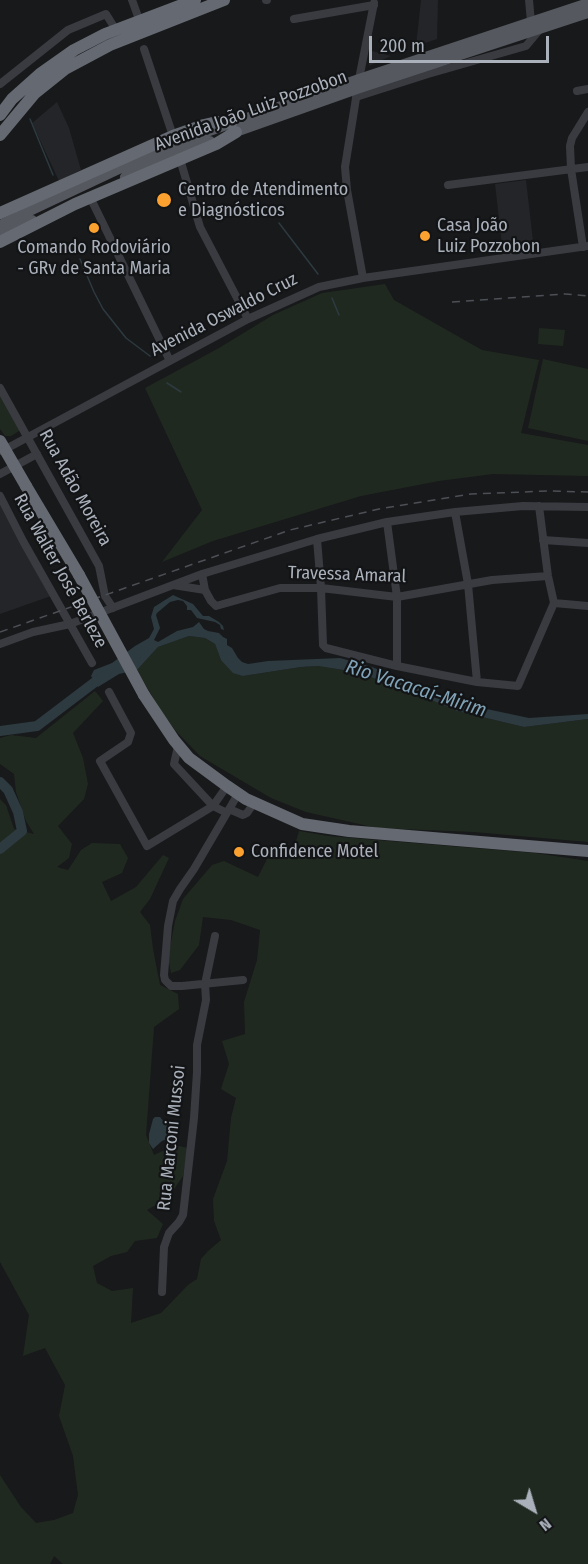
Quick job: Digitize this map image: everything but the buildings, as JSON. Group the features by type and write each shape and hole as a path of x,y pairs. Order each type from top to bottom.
{"highway":[{"path":"0,115 12,99 40,74 90,40 195,0"},
{"path":"0,135 35,93 65,69 110,45 224,0"},
{"path":"0,216 173,136 217,122 233,127 216,144 90,197 0,242"},
{"path":"0,441 79,575 144,695 178,746 189,758 238,794 302,824 349,831 588,851"}],"main road":[{"name":"Avenida João Luiz Pozzobon","path":"357,88 531,22 588,3"},
{"name":"Avenida João Luiz Pozzobon","path":"0,216 172,144 357,88 588,13"},
{"name":"Avenida João Luiz Pozzobon","path":"0,234 233,127"}],"street":[{"path":"132,0 140,22"},
{"path":"529,0 531,22"},
{"path":"294,19 375,3 357,88 345,167 346,190 363,278"},
{"path":"0,84 68,30 106,14 116,30"},
{"path":"144,49 173,136"},
{"path":"29,61 40,74"},
{"path":"577,91 588,89"},
{"path":"585,246 571,169 570,142 588,112"},
{"path":"180,159 200,227 248,319"},
{"path":"448,185 588,167"},
{"path":"90,197 170,361"},
{"name":"Avenida Oswaldo Cruz","path":"0,452 248,319 319,287 363,278 585,246"},
{"name":"Rua Adão Moreira","path":"0,388 99,566 105,596 113,608"},
{"path":"0,474 37,454"},
{"name":"Rua Walter José Berleze","path":"0,495 23,541 92,663"},
{"path":"0,645 33,632 70,624 202,574 317,539 387,522 455,512 523,506 588,507"},
{"path":"317,539 323,645 331,650 397,666 477,682 518,686 554,603 548,576 539,506"},
{"path":"455,512 468,584 477,682"},
{"path":"387,522 397,597 397,666"},
{"path":"543,540 588,543"},
{"path":"172,585 206,590 202,574"},
{"name":"Travessa Amaral","path":"206,590 210,601 216,606 280,588 321,588 397,597 492,580 548,576"},
{"path":"554,603 588,606"},
{"path":"109,692 131,733 128,742 100,761 147,846 213,806 227,786"},
{"path":"178,746 174,764 213,806 243,815 248,813 254,803"},
{"path":"238,794 194,870 173,901 168,926 164,975 165,980 171,986 243,980"},
{"name":"Rua Marconi Mussoi","path":"162,1292 164,1247 169,1233 183,1215 194,1118 197,1045 206,1000 205,984 215,936"}],"shaded area":[{"path":"421,0 438,0 437,39 416,46"},
{"path":"372,51 391,56 369,66"},
{"path":"57,102 69,128 81,170 59,181 32,123"},
{"path":"526,180 533,241 502,245 495,184"},
{"path":"385,284 394,300 482,350 539,360 521,433 588,445 588,476 493,474 439,481 361,496 213,541 162,562 202,510 145,388 219,348 273,315 322,293"},
{"path":"539,328 565,330 563,346 538,344"},
{"path":"543,359 588,369 588,441 528,428"},
{"path":"0,390 19,428 19,431 11,436 5,436 0,429"},
{"path":"0,500 51,596 0,614"},
{"path":"189,636 205,638 215,644 221,660 243,676 318,666 356,672 408,690 457,711 524,727 588,719 588,842 474,832 377,828 306,812 271,798 200,756 175,730 137,670 158,647"},
{"path":"95,691 103,701 73,733 83,758 88,784 84,799 58,826 72,844 69,858 57,867 68,870 81,850 92,843 120,844 128,858 122,873 102,882 111,901 136,887 163,855 169,858 150,899 140,912 150,925 160,985 178,994 179,1009 154,1027 146,1135 154,1155 175,1145 188,1148 183,1176 168,1198 147,1210 163,1224 157,1238 135,1241 127,1252 111,1256 93,1266 97,1283 112,1291 133,1288 131,1323 161,1313 188,1285 197,1279 201,1259 221,1240 214,1221 213,1199 227,1161 231,1118 236,1098 221,1089 229,1064 222,1041 245,1034 244,1002 257,960 260,930 231,920 203,917 199,945 180,970 171,973 168,958 175,921 183,899 212,865 224,861 258,877 267,859 293,851 299,831 328,836 535,853 588,861 588,1564 63,1564 54,1556 50,1564 0,1564 0,1475 21,1507 36,1523 54,1520 73,1513 78,1495 73,1456 59,1416 65,1385 45,1348 23,1356 29,1315 0,1262 0,799 6,805 14,829 34,834 26,821 16,792 14,774 0,764 0,738 11,735 36,738"}],"water":[{"name":"Rio Vacacaí-Mirim","path":"173,595 193,604 203,616 209,616 219,622 224,630 215,622 197,618 191,610 187,610 183,601 178,600 170,602 156,615 160,628 154,640 158,642 177,631 193,627 199,622 204,629 219,633 227,639 227,645 242,662 248,664 340,658 372,667 444,697 482,708 529,718 588,714 588,719 524,727 457,711 408,690 356,672 318,666 243,676 233,673 221,660 215,644 205,638 189,636 158,647 137,670 119,674 98,687 91,676 94,670 112,663 149,638 154,629 151,617 154,607"},
{"path":"155,1117 160,1117 169,1128 167,1139 153,1149 149,1143 149,1134"}],"waterway":[{"path":"30,119 53,175"},
{"path":"279,223 318,274"},
{"path":"80,259 103,309 126,338 150,356"},
{"path":"332,298 339,315"},
{"path":"167,383 181,392"},
{"name":"Rio Vacacaí-Mirim","path":"0,731 37,726 106,675"},
{"name":"Rio Vacacaí-Mirim","path":"0,782 8,790 18,812 22,831 0,849"}],"railway":[{"path":"452,302 565,294 588,296"},
{"path":"0,632 290,530 379,509 471,494 588,492"}],"place":[{"name":"Centro de Atendimento e Diagnósticos","path":"164,200"},
{"name":"Comando Rodoviário - GRv de Santa Maria","path":"94,228"},
{"name":"Casa João Luiz Pozzobon","path":"425,236"},
{"name":"Confidence Motel","path":"239,852"}]}
